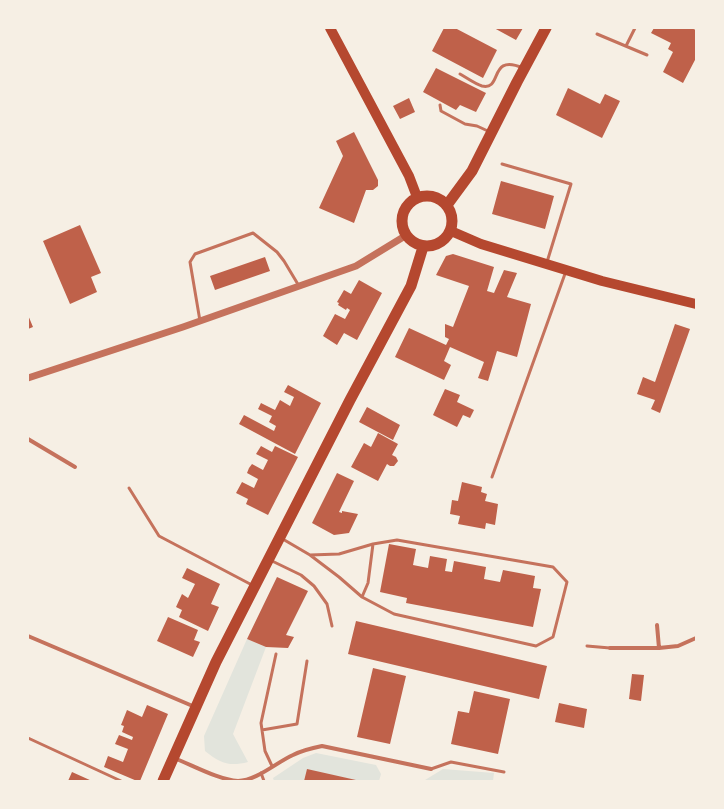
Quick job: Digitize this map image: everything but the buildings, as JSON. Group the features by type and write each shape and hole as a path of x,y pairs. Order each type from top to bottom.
{"highway":[{"path":"447,205 472,172 546,28"},
{"path":"428,196 439,198 447,205 452,215 451,231 444,241 436,246 423,247 413,243 405,236 401,226 401,217 404,209 409,203 418,197 428,196"},
{"path":"163,781 195,707 255,586 354,393 411,286 423,247"}],"main road":[{"path":"330,28 409,176 418,197"},
{"path":"451,231 481,244 602,281 696,304"}],"street":[{"path":"28,378 200,321 356,266 405,236"},
{"path":"28,438 75,467"},
{"path":"657,625 659,648"},
{"path":"28,636 195,707"},
{"path":"610,648 659,648 678,646 696,638"},
{"path":"174,757 224,778 239,781 253,778 292,755 307,749 322,746 431,769"}],"lane":[{"path":"626,46 635,28"},
{"path":"596,34 647,56"},
{"path":"460,74 482,86 488,86 493,82 501,67 506,64 512,64 524,69"},
{"path":"440,106 441,111 465,124 477,126 491,133"},
{"path":"502,164 571,184 546,264"},
{"path":"200,321 190,262 195,254 253,233 276,252 284,261 298,286"},
{"path":"492,477 566,270"},
{"path":"129,488 159,536 255,586"},
{"path":"280,537 310,555 362,597 394,614 536,646 553,637 567,582 553,567 397,540 373,544 339,554 310,555"},
{"path":"362,597 368,583 373,544"},
{"path":"269,559 301,574 314,586 328,604 332,626"},
{"path":"588,646 610,648"},
{"path":"272,766 265,752 262,723 276,654"},
{"path":"262,730 297,724 307,661"},
{"path":"28,738 121,781"},
{"path":"431,769 451,762 504,772"},
{"path":"261,773 264,781"}],"shaded area":[{"path":"247,639 266,647 233,734 248,762 230,764 220,761 205,751 204,736"},
{"path":"316,753 376,765 381,774 379,781 359,781 307,770 304,781 274,781 273,778 303,758"},
{"path":"443,769 494,773 493,781 425,781"}]}
